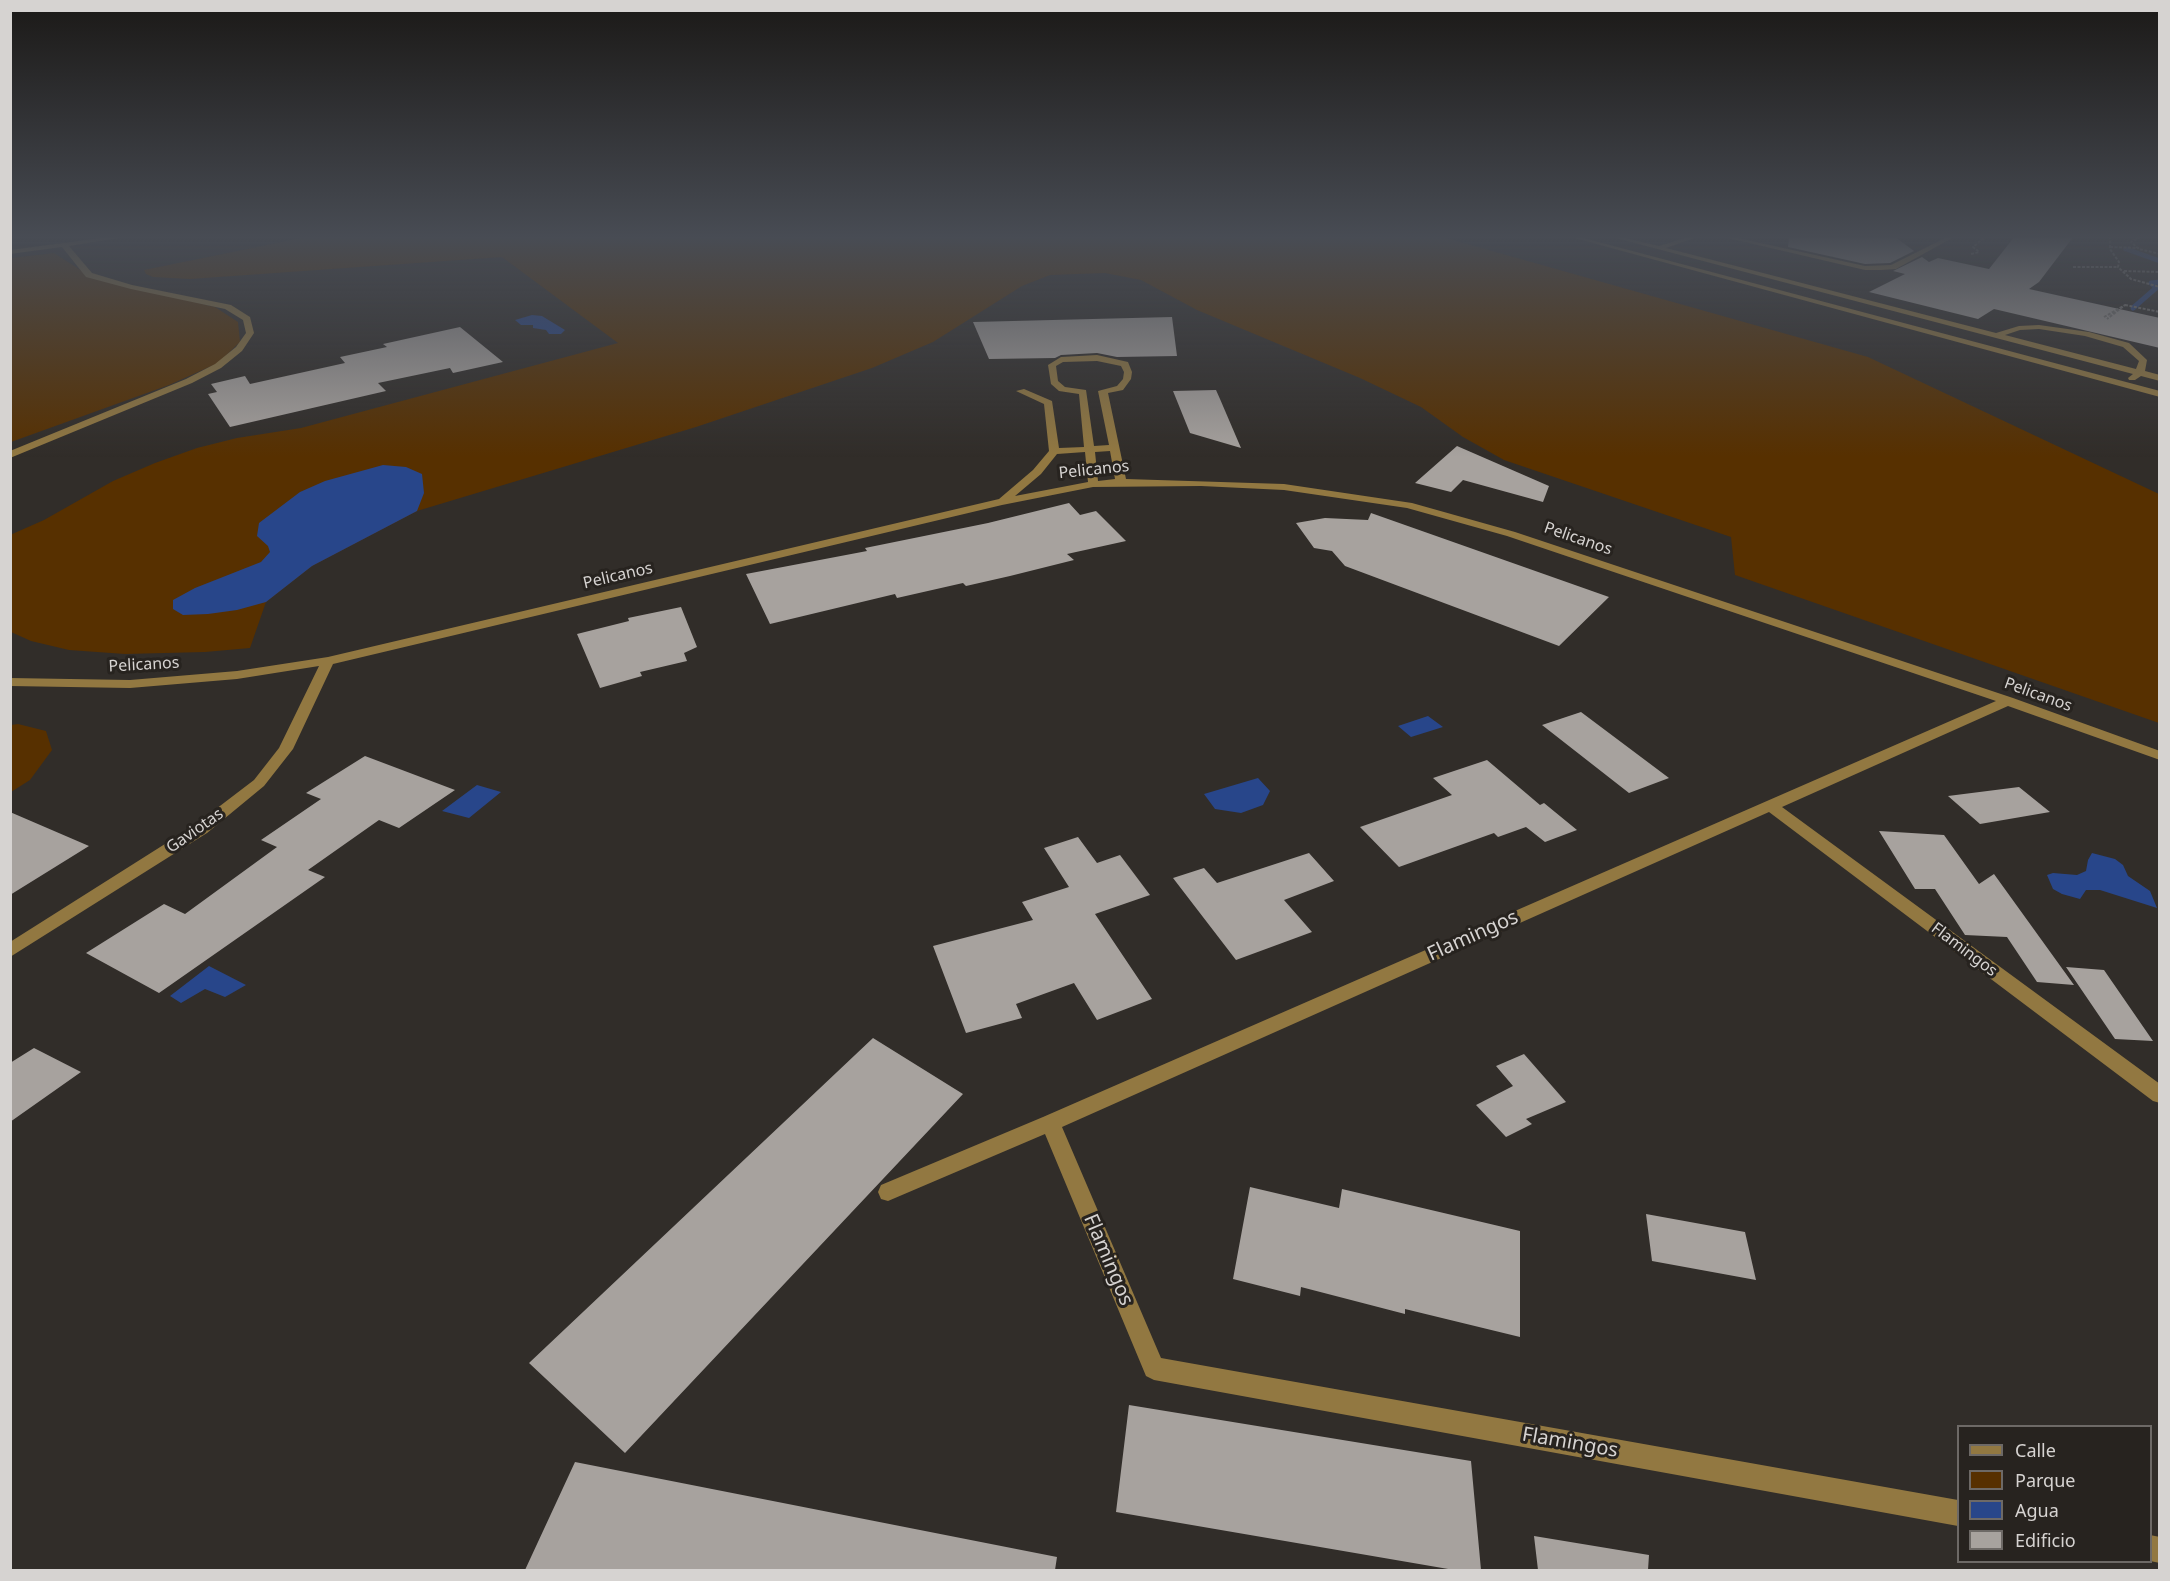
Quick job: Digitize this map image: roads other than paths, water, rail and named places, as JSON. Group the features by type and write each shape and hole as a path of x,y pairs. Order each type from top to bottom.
{"street":[{"path":"10,455 189,381 218,366 239,349 250,333 247,319 231,310"},
{"path":"1847,310 2160,394"},
{"path":"1894,310 2160,378"},
{"path":"1934,333 1961,318 2006,331"},
{"path":"1980,346 2006,331 2029,328 2062,330 2126,345 2144,360 2140,373 2123,384"},
{"path":"1097,358 1125,364 1128,372 1127,378 1120,388 1103,391 1083,392 1062,389 1054,382 1052,365 1061,360 1097,358"},
{"path":"1002,502 1037,472 1054,451 1049,403 1021,391"},
{"path":"1103,391 1120,482"},
{"path":"1083,392 1093,484"},
{"path":"1054,451 1114,448"},
{"name":"Pelicanos","path":"10,682 129,684 237,675 328,661 1002,502 1093,484 1120,482 1284,487 1408,505 1511,534 2007,701 2160,756"},
{"name":"Gaviotas","path":"10,951 201,829 258,783 286,748 328,661"},
{"name":"Flamingos","path":"1957,1514 1154,1368 1050,1123 2007,701"},
{"name":"Flamingos","path":"1769,805 2160,1095"},
{"path":"888,1192 1050,1123"}],"water":[{"path":"532,315 542,316 565,330 561,334 549,334 546,330 533,328 533,325 521,325 515,320"},
{"path":"383,465 406,467 422,474 424,493 417,511 312,566 266,602 237,610 208,614 183,615 173,609 173,600 195,588 261,562 270,552 268,546 257,536 259,523 300,492 325,481"},
{"path":"1428,716 1443,727 1411,737 1398,726"},
{"path":"1258,778 1270,791 1263,805 1241,813 1215,809 1204,794"},
{"path":"477,785 501,792 469,818 442,811"},
{"path":"2092,853 2115,859 2123,865 2128,876 2150,891 2157,908 2100,890 2086,890 2080,899 2053,889 2047,875 2053,873 2077,875 2086,871"},
{"path":"209,966 246,985 225,997 205,989 181,1003 170,996"}]}
